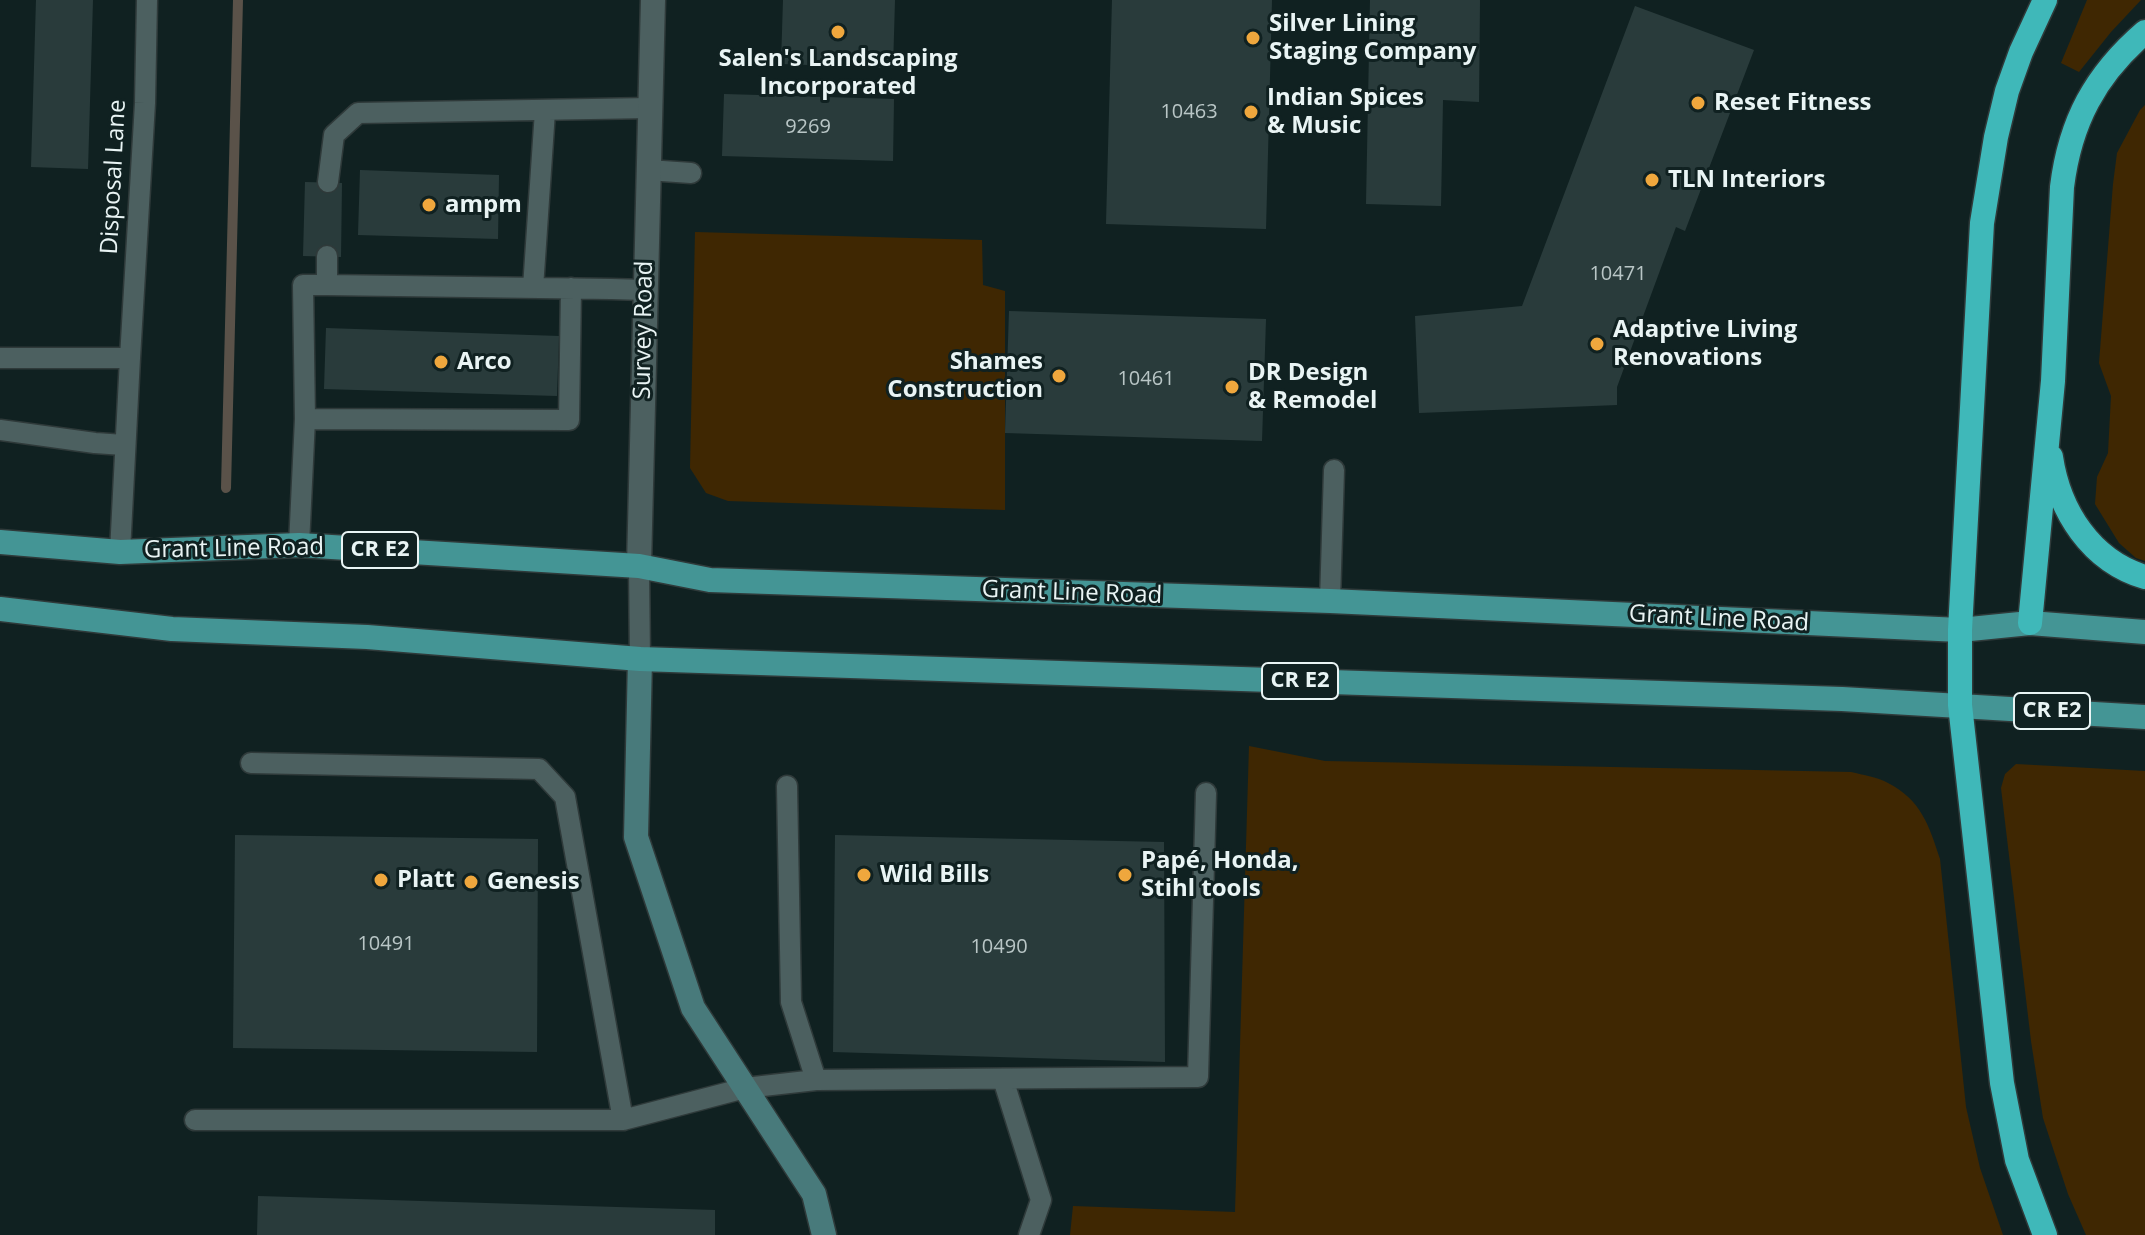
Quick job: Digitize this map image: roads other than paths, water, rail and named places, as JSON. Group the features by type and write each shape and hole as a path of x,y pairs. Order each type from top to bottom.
{"highway":[{"path":"2045,0 2007,91 1988,183 1979,264 1960,630 1960,705 2002,1083 2017,1160 2045,1235"},
{"path":"2030,623 2053,381 2065,163 2080,116 2108,69 2145,32"},
{"path":"2049,413 2052,464 2068,511 2080,532 2115,564 2145,577"}],"main road":[{"name":"Grant Line Road","path":"0,542 120,552 299,545 639,566 710,580 1330,601 1960,630 2030,623 2145,632"},
{"name":"CR E2","path":"0,609 172,629 367,637 640,659 1826,699 2145,717"},
{"path":"640,659 636,837 693,1008 814,1194 824,1235"}],"street":[{"name":"Survey Road","path":"639,566 653,0"}],"lane":[{"name":"Disposal Lane","path":"120,552 145,103 147,0"},
{"path":"328,182 334,135 358,113 650,108"},
{"path":"533,288 545,111"},
{"path":"648,170 691,173"},
{"path":"327,256 327,285"},
{"path":"299,545 305,419 303,285 645,290"},
{"path":"305,419 569,420 571,288"},
{"path":"0,358 130,358"},
{"path":"0,430 124,445"},
{"path":"1330,601 1334,470"},
{"name":"Survey Road","path":"639,566 640,659"},
{"path":"251,763 539,769 565,797 623,1120"},
{"path":"787,786 791,1002 816,1080"},
{"path":"195,1120 623,1120 745,1088 816,1080 1198,1077 1206,793"},
{"path":"1003,1079 1041,1200 1029,1235"}],"waterway":[{"path":"226,488 238,0"}],"place":[{"name":"Salen's Landscaping Incorporated","path":"838,32"},
{"name":"Silver Lining Staging Company","path":"1253,38"},
{"name":"Reset Fitness","path":"1698,103"},
{"name":"Indian Spices & Music","path":"1251,112"},
{"name":"TLN Interiors","path":"1652,180"},
{"name":"ampm","path":"429,205"},
{"name":"Adaptive Living Renovations","path":"1597,344"},
{"name":"Arco","path":"441,362"},
{"name":"Shames Construction","path":"1059,376"},
{"name":"DR Design & Remodel","path":"1232,387"},
{"name":"Wild Bills","path":"864,875"},
{"name":"Papé, Honda, Stihl tools","path":"1125,875"},
{"name":"Platt","path":"381,880"},
{"name":"Genesis","path":"471,882"}]}
